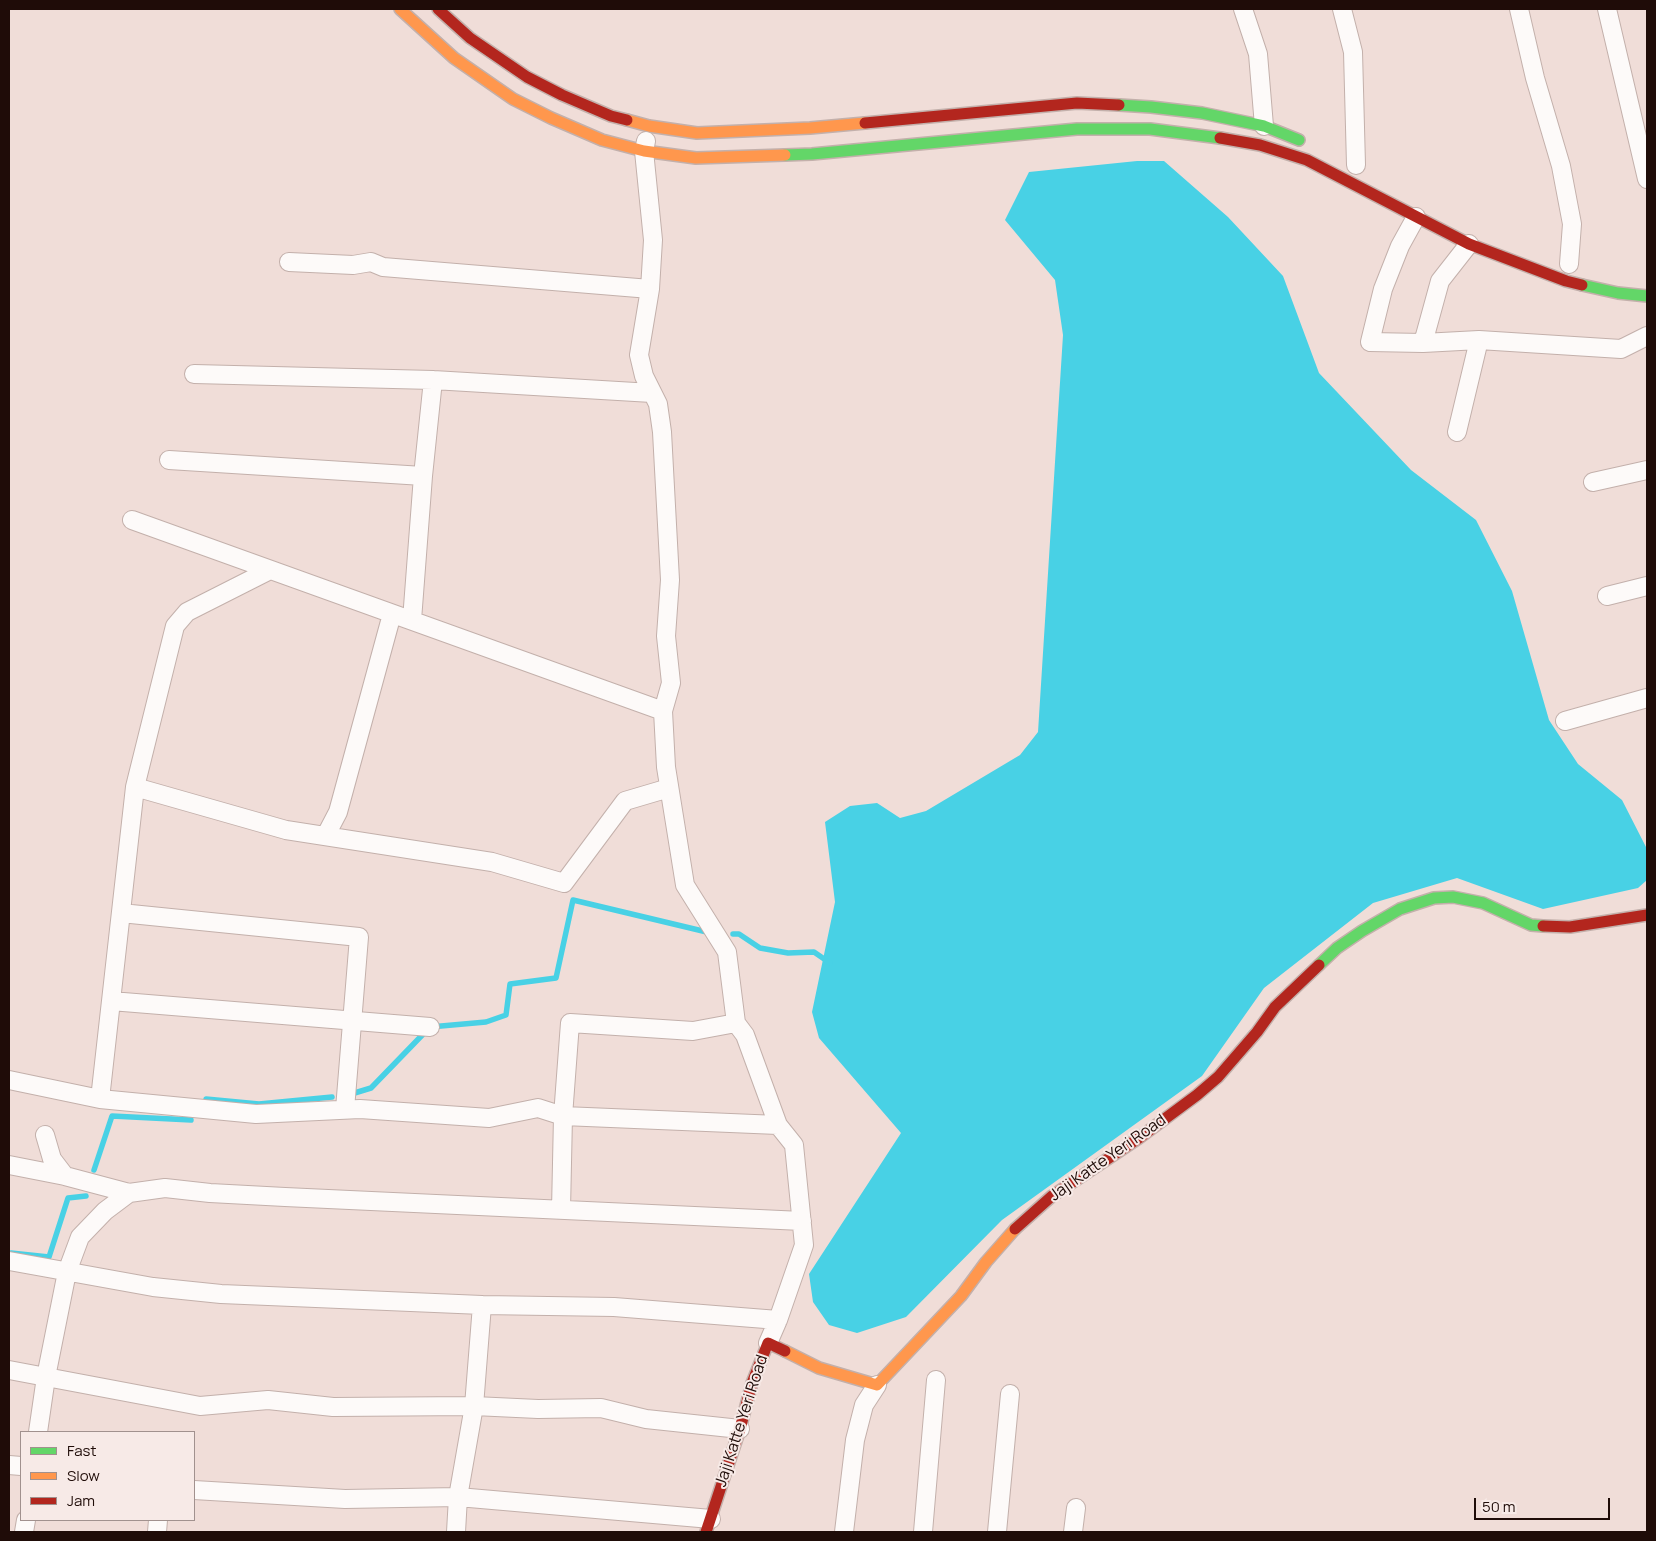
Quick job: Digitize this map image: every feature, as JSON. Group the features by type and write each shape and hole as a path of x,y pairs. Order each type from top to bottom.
{"main road":[{"path":"400,9 454,58 514,99 551,118 602,140 644,152 696,158 812,154 1077,129 1150,129 1260,145 1307,160 1469,244 1566,281 1647,296"},
{"path":"438,9 470,38 526,77 611,116 648,126 697,132 810,128 1077,103 1202,112 1264,126 1313,145"},
{"name":"Jaji Katte Yeri Road","path":"708,1525 740,1429 752,1383 768,1343 819,1368 877,1385 961,1296 986,1262 1018,1226 1052,1196 1132,1143 1218,1077 1257,1032 1275,1007 1337,948 1362,930 1400,909 1434,898 1453,897 1483,902 1531,925 1570,927 1647,914"}],"street":[{"path":"1243,9 1258,54 1264,126"},
{"path":"1342,9 1354,52 1356,166"},
{"path":"1519,9 1535,78 1561,166 1572,224 1569,264"},
{"path":"1607,9 1647,179"},
{"path":"648,126 644,152 653,240 650,289 639,355 644,376 658,404 662,432 670,580 666,636 671,682 663,711 666,767 685,885 727,952 736,1024 745,1035 778,1125 794,1145 802,1221 804,1245 768,1343"},
{"path":"1416,217 1400,246 1383,289 1370,342 1423,343 1479,340 1620,349 1647,336"},
{"path":"1423,343 1440,281 1469,244"},
{"path":"289,262 353,265 371,262 383,267 650,289"},
{"path":"1457,432 1479,340"},
{"path":"194,374 433,380 652,393"},
{"path":"412,620 423,476 433,380"},
{"path":"169,460 423,476"},
{"path":"1593,482 1647,470"},
{"path":"132,520 663,711"},
{"path":"100,1100 135,787 175,626 187,612 270,570"},
{"path":"1607,596 1647,586"},
{"path":"326,836 338,812 392,614"},
{"path":"1565,721 1647,698"},
{"path":"135,787 286,830 492,862 564,883 625,801 669,788"},
{"path":"121,912 359,936 346,1109"},
{"path":"112,1001 430,1027"},
{"path":"561,1210 563,1116 570,1023 693,1031 736,1024"},
{"path":"9,1080 100,1100 256,1114 360,1109 490,1118 538,1108 563,1116 778,1125"},
{"path":"45,1134 52,1159 65,1176"},
{"path":"9,1165 65,1176 129,1193 165,1188 266,1196 802,1221"},
{"path":"38,1431 46,1377 67,1272 80,1237 105,1210 129,1193"},
{"path":"9,1261 153,1287 221,1294 482,1305 614,1307 778,1320"},
{"path":"456,1532 458,1497 474,1406 482,1305"},
{"path":"9,1370 200,1406 268,1400 333,1408 474,1406 538,1409 601,1408 646,1419 740,1429"},
{"path":"923,1532 936,1380"},
{"path":"844,1532 855,1440 864,1405 877,1385"},
{"path":"998,1532 1010,1394"},
{"path":"195,1490 345,1500 458,1497 708,1525"},
{"path":"1073,1532 1076,1508"}],"water":[{"path":"1137,161 1164,161 1228,217 1283,276 1319,373 1411,470 1476,520 1512,591 1549,720 1578,764 1622,800 1647,849 1647,880 1638,888 1543,909 1457,878 1373,903 1264,988 1202,1076 1002,1220 906,1317 857,1333 829,1325 813,1302 809,1274 901,1133 819,1038 812,1012 835,902 825,822 850,806 877,803 900,818 926,811 1020,755 1038,732 1063,335 1055,280 1005,220 1029,172"}],"waterway":[{"path":"348,1095 371,1088 430,1027 486,1022 506,1015 510,984 556,978 573,900 711,933"},
{"path":"733,934 739,934 760,948 788,953 814,952 830,963"},
{"path":"206,1099 259,1104 332,1097"},
{"path":"94,1170 112,1116 191,1120"},
{"path":"11,1253 49,1257 68,1198 86,1196"}],"traffic: fast":[{"path":"1119,105 1202,113 1264,126 1299,140"},
{"path":"785,155 1077,129 1150,129 1220,138"},
{"path":"1582,285 1618,293 1647,296"},
{"path":"1319,965 1337,948 1362,931 1400,909 1434,898 1453,897 1483,903 1531,925 1543,926"}],"traffic: slow":[{"path":"400,9 454,58 513,99 602,140 644,151 696,158 785,155"},
{"path":"627,120 649,126 697,133 810,128 865,123"},
{"path":"785,1351 819,1368 877,1385 961,1296 986,1262 1015,1229"}],"traffic: jam":[{"path":"438,9 470,38 527,77 562,95 611,116 627,120"},
{"path":"865,123 1077,103 1119,105"},
{"path":"1220,138 1260,145 1307,160 1469,244 1566,281 1582,285"},
{"path":"1543,926 1570,927 1647,915"},
{"path":"1015,1229 1052,1196 1139,1138 1218,1077 1257,1032 1275,1007 1319,965"},
{"path":"706,1532 740,1429 752,1383 768,1343 785,1351"}]}
